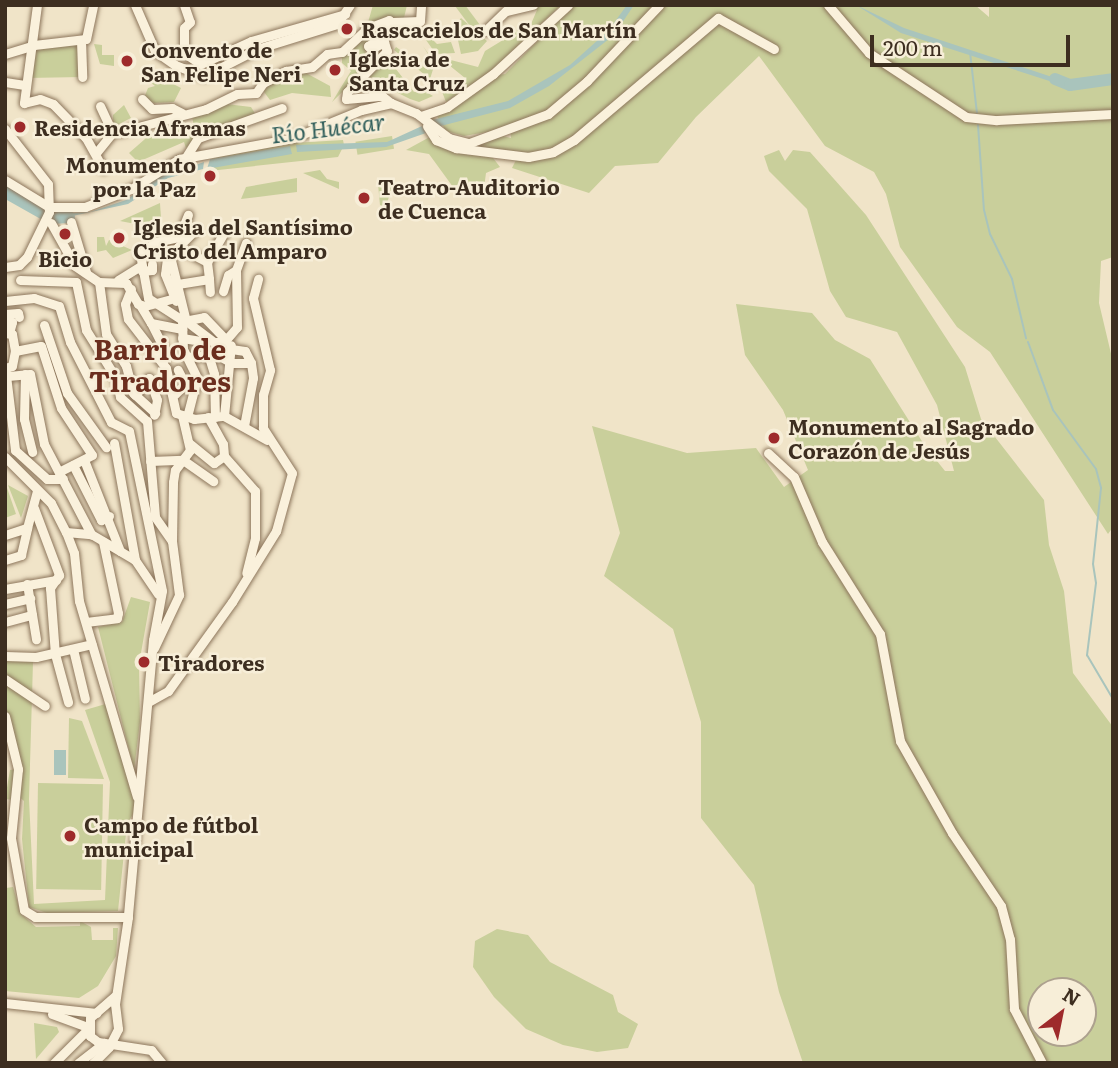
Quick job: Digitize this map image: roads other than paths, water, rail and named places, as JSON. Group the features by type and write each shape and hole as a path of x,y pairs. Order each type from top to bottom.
{"street":[{"path":"37,5 24,103 40,99 53,104 96,153 103,169"},
{"path":"82,77 84,40 93,5"},
{"path":"135,5 151,44 174,65 207,76 257,49 337,24 348,10"},
{"path":"184,5 190,22 184,27 184,52 190,60 201,64 251,41 348,10"},
{"path":"110,130 125,131 182,113 206,109 237,94 256,93 263,83 286,71 312,67 327,54 342,52 368,28 392,22 420,21 421,5"},
{"path":"485,31 506,10 533,5"},
{"path":"422,118 447,107 493,74 568,5"},
{"path":"456,148 541,117 560,106 659,5"},
{"path":"828,5 869,53 966,117 997,120 1113,114"},
{"path":"392,22 385,35 368,46 371,49 384,42 387,51 347,92 346,99 382,96 422,118 434,131 440,143 456,148 528,157 553,152 574,140 718,18 774,49"},
{"path":"5,54 32,45 84,40"},
{"path":"5,82 25,81"},
{"path":"142,99 152,109 172,108 182,113"},
{"path":"5,180 49,210 96,205 186,157 293,138 368,108 391,103"},
{"path":"100,106 110,130 121,136 140,128"},
{"path":"186,157 198,138 282,108"},
{"path":"5,129 48,184 49,210 48,223 19,265 5,267"},
{"path":"96,153 110,130"},
{"path":"434,131 468,143"},
{"path":"182,416 197,378 187,357 183,327 165,274 188,215"},
{"path":"48,223 70,222 86,272"},
{"path":"48,223 75,265 97,281 104,329 116,354 127,366 135,395 155,413"},
{"path":"210,292 207,262 224,232"},
{"path":"167,241 174,248 179,284 175,301"},
{"path":"207,262 174,248 167,241 155,242 140,254 141,269 154,303 183,327 214,342 229,342"},
{"path":"216,417 232,363 229,342 238,321 236,270 246,243"},
{"path":"20,280 118,280 141,269 152,271 152,264"},
{"path":"223,291 228,275 236,270"},
{"path":"179,284 209,279"},
{"path":"258,279 253,298 270,370 262,402 268,440"},
{"path":"118,280 132,289 151,323 163,348 163,363"},
{"path":"76,282 86,330 116,378"},
{"path":"132,289 147,289"},
{"path":"132,289 125,304 128,319 163,363 182,416 190,453 183,460 173,482 172,541 179,595 154,648"},
{"path":"5,301 34,298 59,306 70,342 111,422 130,431 161,603 148,702 116,1018 112,1039 93,1063"},
{"path":"140,304 175,301"},
{"path":"5,314 18,313 19,317"},
{"path":"183,327 197,314"},
{"path":"197,314 214,325 229,342 246,351 253,378 244,426"},
{"path":"197,314 205,335"},
{"path":"5,322 12,322 7,333 15,351 12,366 6,371"},
{"path":"151,323 183,327 205,335 214,342"},
{"path":"44,325 67,393 110,445 135,560"},
{"path":"15,351 41,346 61,408 88,457 120,551"},
{"path":"116,354 116,378 121,398 147,421 155,517 162,533 172,541"},
{"path":"187,357 208,354 232,363 251,363"},
{"path":"208,354 214,374 216,417 224,456 255,491 255,538 246,575"},
{"path":"175,394 185,384 178,370"},
{"path":"6,371 30,373 36,388 36,416 44,444 91,534 135,560 151,579 161,603"},
{"path":"6,371 11,435 22,458 47,479 61,476 88,457"},
{"path":"25,374 24,419 32,452"},
{"path":"135,395 149,378 157,400 155,413 147,421"},
{"path":"148,702 169,691 232,602 246,575 276,531 292,473 288,460 268,440 244,426 216,417 182,416"},
{"path":"189,443 214,463 224,456"},
{"path":"22,458 44,444"},
{"path":"768,453 794,477 822,542 880,634 900,741 952,833 1001,906 1010,939 1014,1009 1042,1063"},
{"path":"5,457 51,503 66,532 86,622 139,804"},
{"path":"150,461 183,460 213,481"},
{"path":"73,465 102,520 109,516"},
{"path":"5,560 21,555 37,490"},
{"path":"34,508 59,575 50,588 55,654 68,702"},
{"path":"5,535 27,528"},
{"path":"66,532 91,534"},
{"path":"86,622 117,618 103,542"},
{"path":"5,589 55,580"},
{"path":"27,584 36,639"},
{"path":"5,604 30,598"},
{"path":"5,622 32,615"},
{"path":"5,656 55,654 92,644"},
{"path":"74,649 85,699"},
{"path":"5,679 45,706"},
{"path":"5,716 18,769 11,838 24,910 35,917 128,917"},
{"path":"54,1063 117,995"},
{"path":"5,1003 98,1013 116,1018"},
{"path":"5,1009 65,1017 87,1029 92,1038 112,1039 154,1052 162,1063"},
{"path":"65,1017 75,1028 72,1044"},
{"path":"78,1063 112,1039"}],"water":[{"path":"627,5 634,5 614,35 549,86 510,108 437,127 432,120 508,101 570,65 608,31"},
{"path":"856,5 904,28 1070,83 1068,87 901,33"},
{"path":"422,126 426,133 386,147 297,152 296,145 387,142"},
{"path":"290,146 292,154 207,169 210,159"},
{"path":"204,162 203,169 168,178 128,204 54,220 55,214 90,212 126,200 157,178"},
{"path":"5,188 43,211 41,215 5,194"},
{"path":"54,750 66,750 66,775 54,775"}],"waterway":[{"path":"970,52 977,113"},
{"name":"Río Huécar","path":"1055,79 1070,85 1113,79"},
{"path":"978,125 984,210 990,234 1012,279 1026,338"},
{"name":"Río Huécar","path":"5,192 51,218 69,217"},
{"path":"1028,342 1053,410 1096,469 1101,488 1093,564 1096,583 1087,655 1113,699"}],"place":[{"name":"Rascacielos de San Martín","path":"347,29"},
{"name":"Convento de San Felipe Neri","path":"127,61"},
{"name":"Iglesia de Santa Cruz","path":"335,70"},
{"name":"Residencia Aframas","path":"20,127"},
{"name":"Monumento por la Paz","path":"210,176"},
{"name":"Teatro-Auditorio de Cuenca","path":"364,198"},
{"name":"Bicio","path":"65,234"},
{"name":"Iglesia del Santísimo Cristo del Amparo","path":"119,238"},
{"name":"Monumento al Sagrado Corazón de Jesús","path":"774,438"},
{"name":"Tiradores","path":"144,662"},
{"name":"Campo de fútbol municipal","path":"70,836"}],"district":[{"name":"Barrio de Tiradores","path":"160,364"}]}
